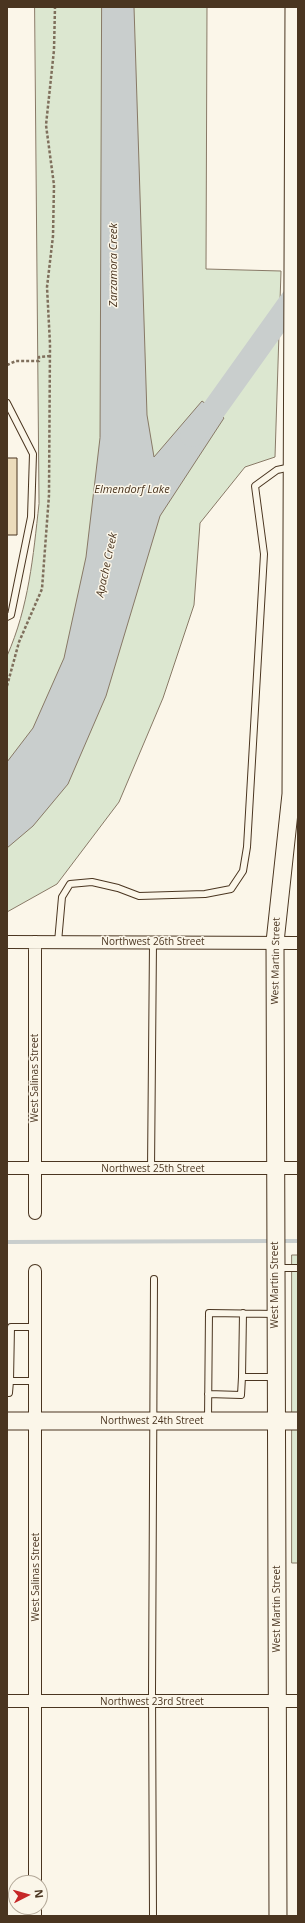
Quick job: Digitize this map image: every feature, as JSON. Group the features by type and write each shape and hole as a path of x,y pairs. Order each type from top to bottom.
{"street":[{"name":"West Martin Street","path":"278,1916 275,942 291,794 295,489 292,467 294,7"},
{"name":"Northwest 26th Street","path":"7,942 298,943"},
{"name":"West Salinas Street","path":"35,942 35,1213"},
{"name":"Northwest 25th Street","path":"7,1168 298,1168"},
{"name":"West Salinas Street","path":"35,1271 36,1875"},
{"name":"Northwest 24th Street","path":"7,1421 298,1421"},
{"name":"Northwest 23rd Street","path":"7,1700 152,1702 298,1701"}],"lane":[{"path":"7,402 33,454 31,517 11,615 7,617"},
{"path":"58,942 62,897 70,884 92,882 118,888 139,896 205,894 231,889 242,871 247,847 264,554 255,486 277,470 292,467"},
{"path":"151,1169 153,943"},
{"path":"275,1266 298,1268"},
{"path":"153,1916 152,1702 154,1279"},
{"path":"208,1421 209,1313 276,1314"},
{"path":"208,1394 241,1395 243,1313"},
{"path":"7,1393 9,1393 10,1381 11,1327 35,1327"},
{"path":"242,1376 276,1377"},
{"path":"10,1381 35,1381"}],"path":[{"path":"7,686 19,642 42,589 49,495 50,356 47,287 53,236 54,185 46,125 54,50 55,7"},
{"path":"7,365 16,361 39,361 39,357 50,356"}],"green space":[{"path":"35,7 207,7 206,269 281,271 275,457 245,467 200,523 194,605 163,698 119,802 57,884 7,912 7,656 20,619 29,581 39,504"},
{"path":"292,1255 298,1255 298,1563 292,1563"}],"water":[{"name":"Elmendorf Lake","path":"102,7 134,7 147,415 154,457 202,401 224,418 160,516 106,696 68,784 33,826 7,848 7,762 33,728 64,658 86,557 100,438"}],"building":[{"path":"7,458 17,458 17,535 7,535"}],"waterway":[{"name":"Apache Creek","path":"192,435 213,411 298,292"},
{"path":"7,1242 272,1241"},
{"path":"280,1241 298,1241"}],"water label":[{"name":"Zarzamora Creek","path":"114,265"}]}
